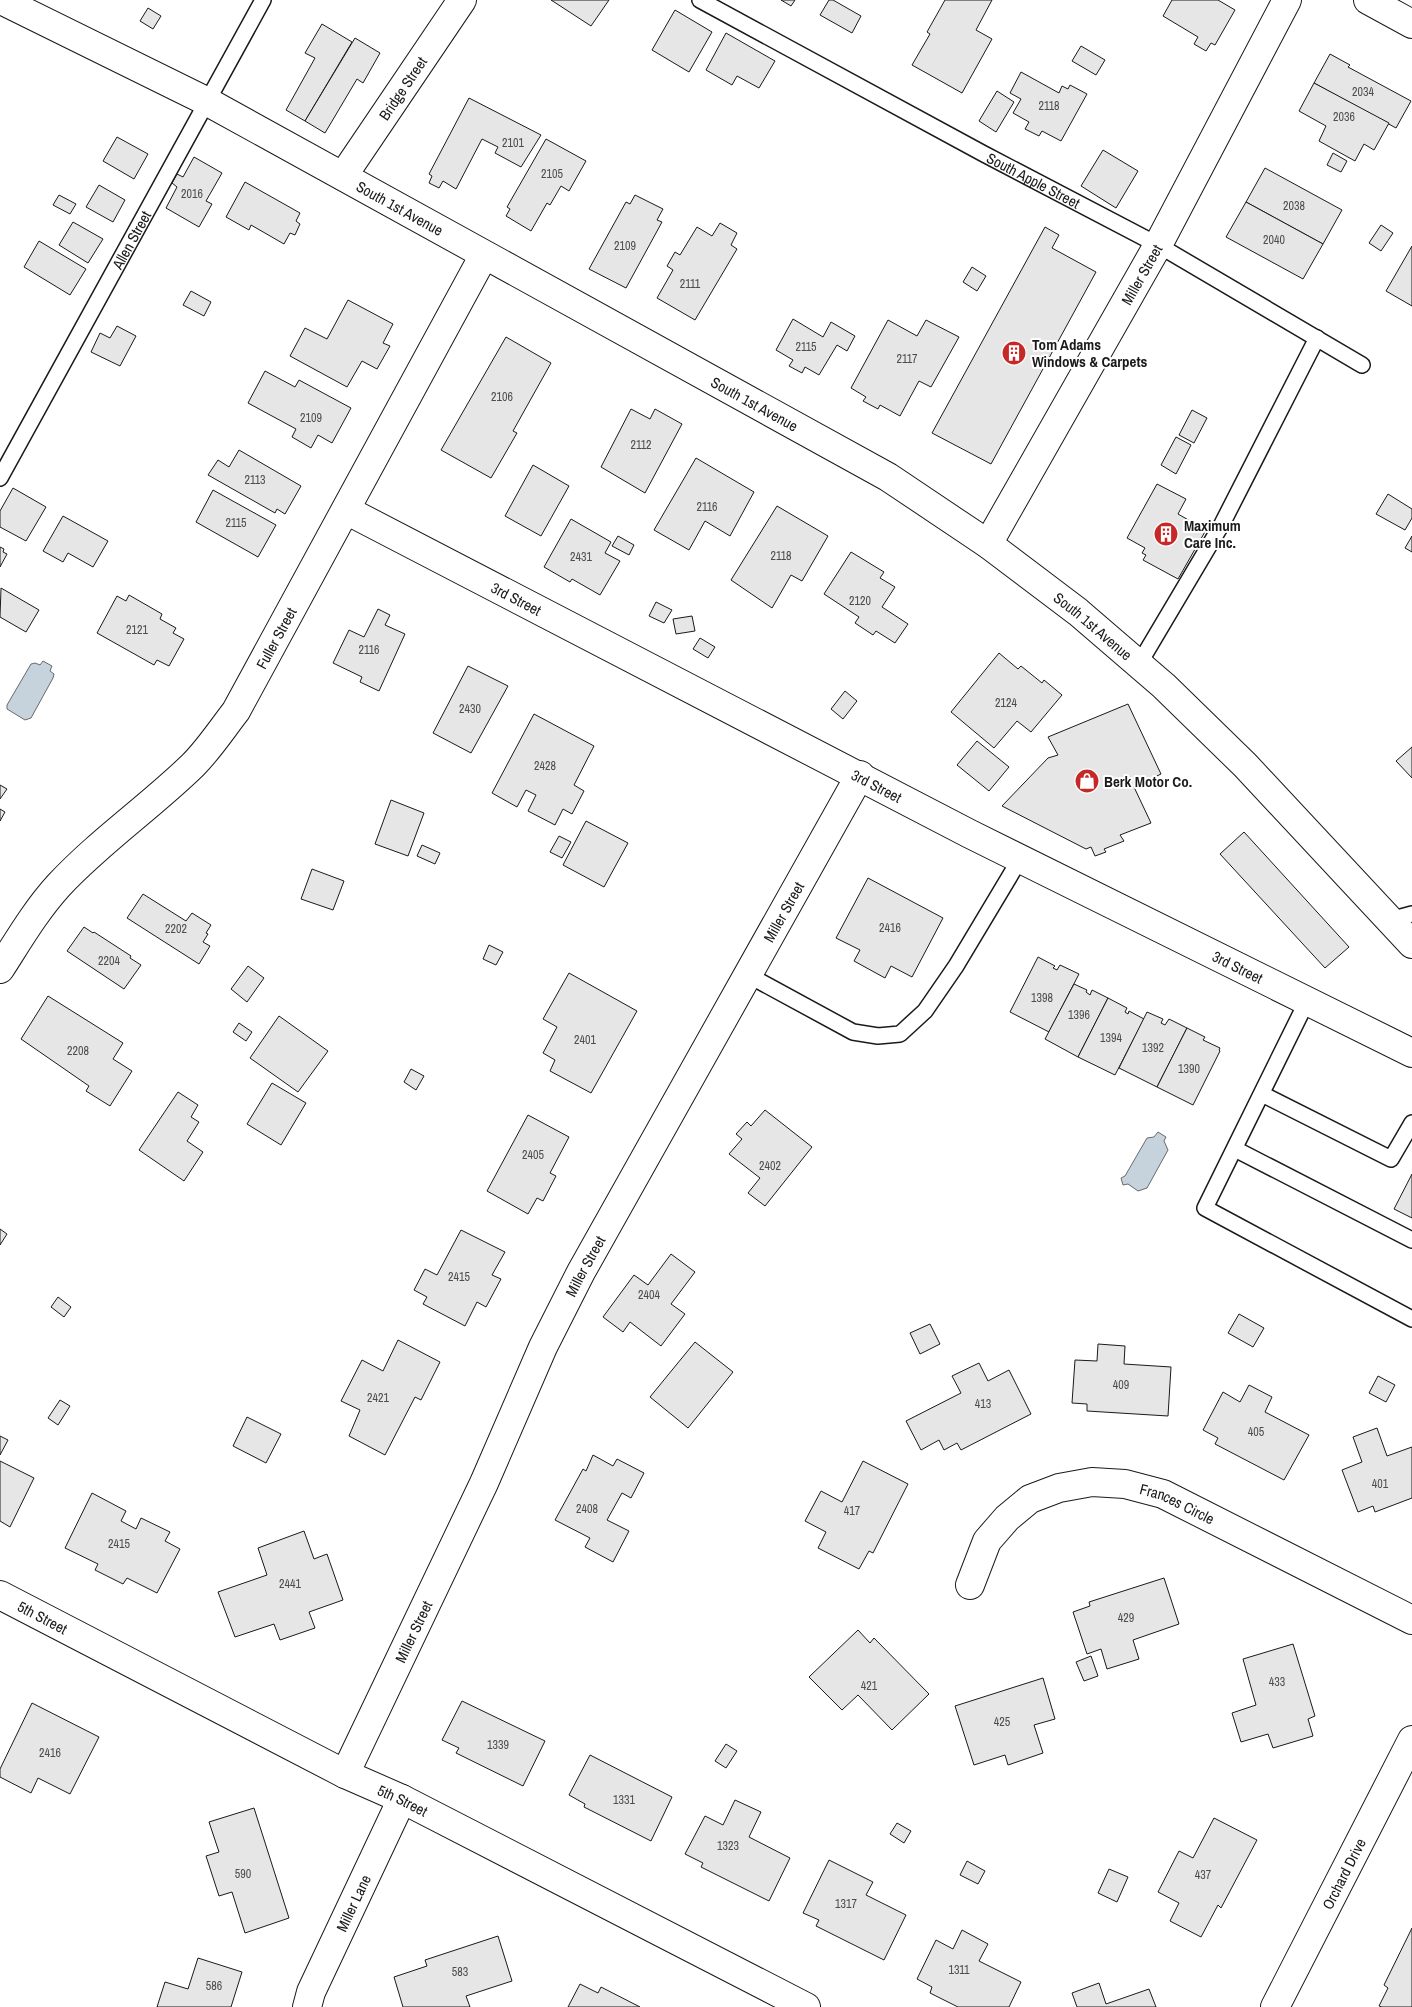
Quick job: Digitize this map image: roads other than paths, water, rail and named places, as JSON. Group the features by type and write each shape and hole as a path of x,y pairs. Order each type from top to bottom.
{"street":[{"name":"South 1st Avenue","path":"0,0 208,102 888,477 988,544 1078,612 1139,664 1246,765 1401,917 1412,944"},
{"name":"Bridge Street","path":"343,176 462,0"},
{"name":"Miller Street","path":"988,544 1158,244 1287,0"},
{"path":"1368,0 1412,24"},
{"name":"Fuller Street","path":"0,969 58,886 100,844 156,799 195,763 236,711 484,255"},
{"name":"3rd Street","path":"346,510 1020,859 1412,1053"},
{"name":"Miller Street","path":"345,1774 484,1484 543,1347 581,1272 860,775"},
{"name":"Frances Circle","path":"970,1585 987,1541 1006,1518 1030,1499 1059,1488 1092,1482 1125,1484 1162,1494 1412,1620"},
{"name":"5th Street","path":"0,1595 345,1774 402,1799 806,2007"},
{"name":"Orchard Drive","path":"1276,2007 1412,1740"},
{"name":"Miller Lane","path":"307,2007 311,1992 402,1799"}],"lane":[{"name":"Allen Street","path":"0,478 263,0"},
{"name":"South Apple Street","path":"700,0 984,154 1158,244 1362,365"},
{"path":"1139,664 1222,524 1317,338"},
{"path":"748,975 853,1032 878,1036 900,1034 925,1011 956,966 1020,859"},
{"path":"1307,1001 1205,1208 1412,1319"},
{"path":"1262,1094 1391,1159 1412,1123"},
{"path":"1235,1149 1412,1240"}],"place":[{"name":"Tom Adams Windows & Carpets","path":"1014,353"},
{"name":"Maximum Care Inc.","path":"1166,534"},
{"name":"Berk Motor Co.","path":"1087,781"}]}
